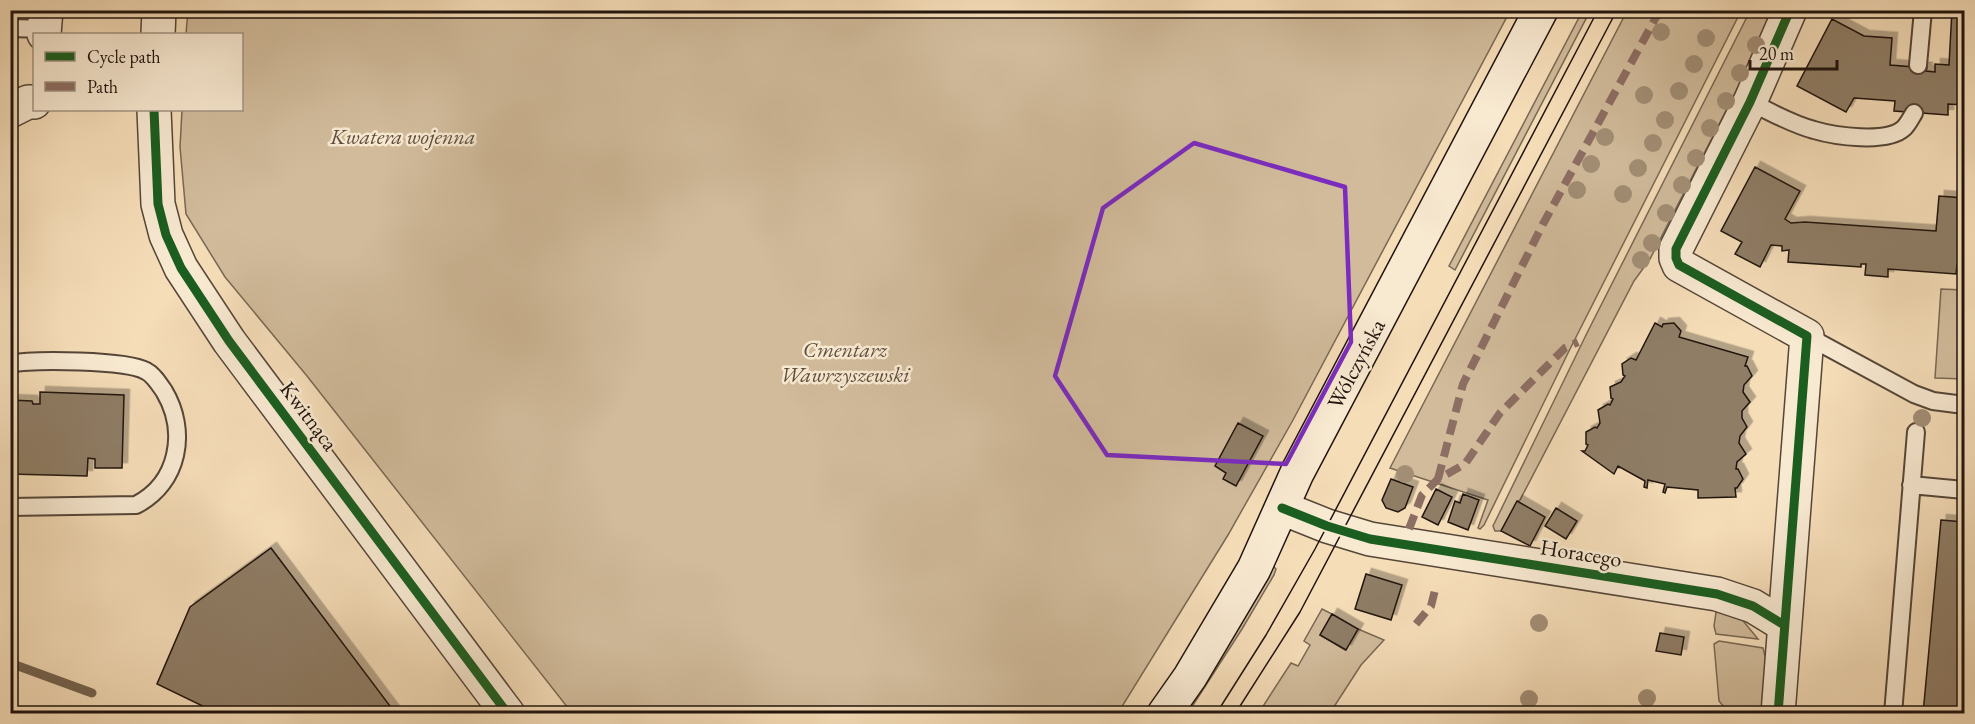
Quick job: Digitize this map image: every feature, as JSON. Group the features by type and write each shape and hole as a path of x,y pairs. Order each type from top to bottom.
{"street":[{"path":"158,33 159,10"},
{"name":"Wólczyńska","path":"1164,714 1190,677 1254,569 1298,473 1541,10"},
{"path":"1778,714 1807,336 1679,264 1676,258 1678,242 1750,102 1790,10"},
{"name":"Kwitnąca","path":"154,111 158,204 166,235 181,268 229,341 508,714"},
{"name":"Horacego","path":"1282,507 1326,526 1370,539 1717,594 1753,606 1784,625"}],"lane":[{"path":"1918,65 1923,10"},
{"path":"10,28 45,25"},
{"path":"1750,102 1814,131 1862,138 1893,135 1904,128 1914,113"},
{"path":"1807,336 1914,394 1933,401 1965,405"},
{"path":"10,364 122,363 137,366 148,372 169,399 175,414 178,438 175,457 167,476 150,497 136,505 10,507"},
{"path":"1893,714 1916,432"},
{"path":"1911,484 1965,490"}],"highlighted area":[{"path":"1194,143 1345,187 1351,342 1286,464 1107,455 1055,376 1103,208"}],"green space":[{"path":"1583,10 1590,11 1455,270 1449,266"},
{"name":"Cmentarz Wawrzyszewski","path":"188,11 1510,11 1293,420 1228,535 1118,713 572,713 307,376 225,277 186,214 180,147 182,111 243,111 243,33 186,33"},
{"path":"1627,11 1741,11 1480,529 1478,528 1488,500 1390,468"},
{"path":"1750,11 1777,11 1650,259 1634,281 1520,500 1501,531 1495,531 1493,526 1587,333"},
{"path":"1941,289 1964,290 1964,379 1935,378"},
{"path":"1272,565 1276,569 1274,575 1242,629 1188,713 1181,714"},
{"path":"1717,606 1740,617 1758,639 1716,634 1714,626"},
{"path":"1322,609 1332,614 1320,635 1345,650 1358,629 1384,640 1361,665 1330,713 1258,714 1291,663 1298,666 1310,645 1304,641"},
{"path":"1719,641 1763,648 1767,664 1766,713 1729,713 1719,701 1714,644"}],"building":[{"path":"1952,10 1964,10 1964,105 1948,104 1948,115 1894,111 1895,101 1854,98 1846,112 1797,86 1832,19 1864,36 1892,38 1890,65 1927,68 1926,71 1935,72 1935,64 1949,65"},
{"path":"1755,167 1800,191 1785,219 1791,223 1936,231 1939,196 1964,198 1964,265 1957,265 1956,274 1888,269 1888,277 1865,275 1866,264 1861,264 1861,267 1788,262 1789,250 1782,251 1782,246 1771,245 1760,267 1735,254 1742,242 1721,231"},
{"path":"1655,323 1662,327 1663,324 1674,323 1681,331 1679,337 1748,357 1745,366 1752,376 1744,385 1743,392 1750,402 1742,411 1742,418 1747,427 1740,436 1739,443 1746,454 1737,462 1736,469 1743,479 1735,488 1736,497 1698,498 1698,490 1667,487 1665,493 1663,492 1665,484 1648,480 1647,488 1644,487 1645,481 1618,466 1614,474 1582,451 1585,451 1588,445 1586,444 1586,432 1597,428 1600,423 1598,410 1610,405 1613,399 1610,387 1621,382 1625,376 1622,364 1631,358 1636,360"},
{"path":"40,392 124,395 122,468 95,468 95,459 88,458 87,476 10,474 10,400 32,401 33,404 40,404"},
{"path":"1238,423 1263,436 1236,486 1223,479 1226,473 1215,466"},
{"path":"1391,479 1413,487 1405,508 1398,512 1386,508 1382,500"},
{"path":"1436,489 1452,497 1438,525 1422,517"},
{"path":"1463,494 1479,500 1468,530 1448,522 1455,501 1460,503"},
{"path":"1517,501 1545,517 1530,546 1501,531"},
{"path":"1556,508 1577,521 1566,539 1545,526"},
{"path":"1941,520 1964,522 1964,714 1923,714"},
{"path":"271,548 396,714 219,714 157,684 190,607"},
{"path":"1366,574 1402,585 1391,620 1355,609"},
{"path":"1332,614 1358,629 1346,650 1320,635"},
{"path":"1660,633 1684,637 1681,655 1656,651"}],"waterway":[{"path":"10,663 92,693"}],"tram line":[{"path":"1216,714 1266,635 1315,549 1598,10"},
{"path":"1235,714 1300,612 1617,10"}],"marked path":[{"path":"1438,479 1463,384 1543,224 1660,10"},
{"path":"1409,529 1422,495 1438,479 1465,464 1500,413 1565,348 1578,342"},
{"path":"1416,624 1431,606 1436,586"}],"cycle path":[{"path":"1778,714 1807,336 1679,265 1676,249 1750,102 1790,10"},
{"path":"154,111 158,204 166,235 181,268 229,341 508,714"},
{"path":"1282,508 1327,526 1370,539 1717,594 1753,606 1784,625"}],"park label":[{"name":"Kwatera wojenna","path":"403,136"}]}
